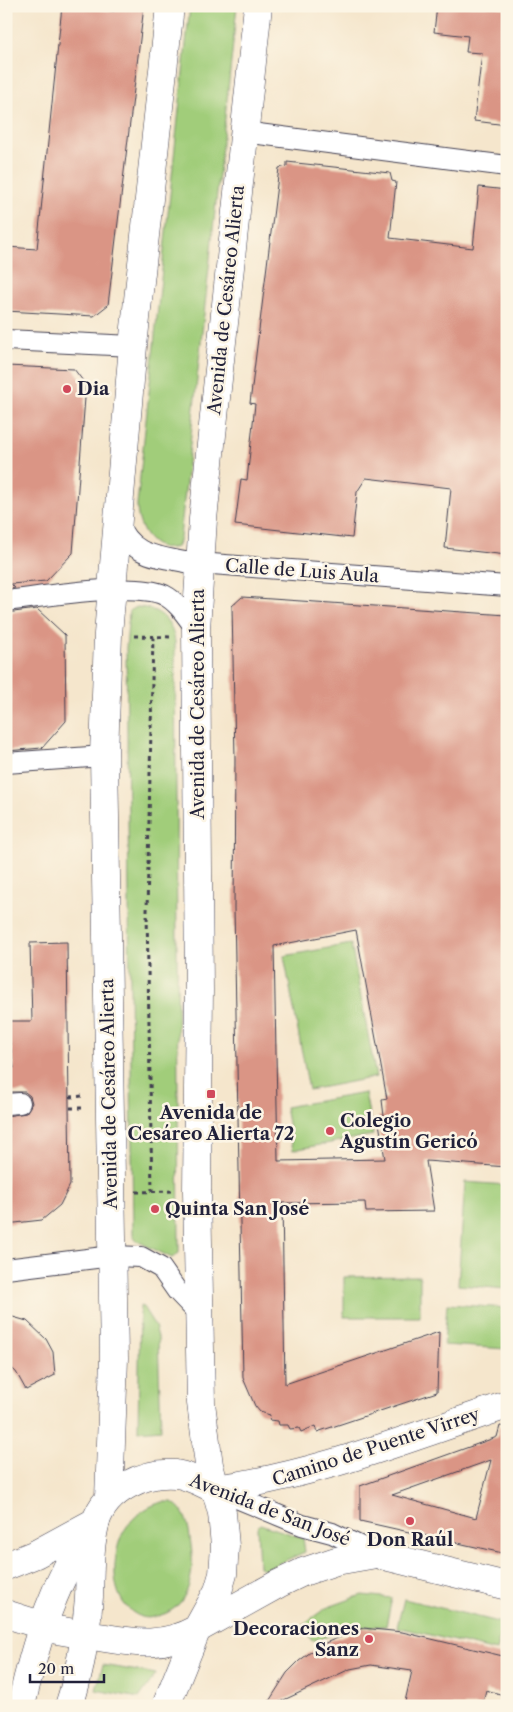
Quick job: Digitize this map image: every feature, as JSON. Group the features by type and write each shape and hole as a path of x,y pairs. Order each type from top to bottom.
{"main road":[{"name":"Avenida de Cesáreo Alierta","path":"69,1706 82,1662 86,1635 90,1565 103,1510 114,1358 104,756 110,590 133,346 170,6"},
{"name":"Avenida de Cesáreo Alierta","path":"166,1706 197,1630 211,1606 223,1574 226,1546 202,1418 196,1191 199,990 196,629 200,563 243,132 258,6"},
{"name":"Camino de Puente Virrey","path":"215,1490 261,1483 314,1470 507,1405"},
{"name":"Avenida de San José","path":"6,1566 32,1556 103,1510 130,1484 165,1474 198,1480 215,1490"},
{"path":"22,1706 42,1626 73,1555 103,1510"},
{"name":"Avenida de San José","path":"6,1614 42,1626 86,1635 148,1644 175,1640 303,1572 336,1562 376,1554 507,1586"}],"street":[{"path":"243,132 507,166"},
{"path":"6,340 133,346"},
{"name":"Calle de Luis Aula","path":"116,519 124,538 133,546 171,559 200,563 507,586"},
{"path":"6,601 110,590 140,590 164,595 178,606 196,629"},
{"path":"6,764 104,756"},
{"path":"6,1269 112,1256 141,1257 155,1262 168,1274 177,1291 199,1314"},
{"name":"Avenida de San José","path":"215,1490 302,1525 332,1533 376,1554"}],"path":[{"path":"129,636 166,637"},
{"path":"152,636 147,912 152,1192"},
{"path":"70,1097 84,1096"},
{"path":"70,1108 84,1108"},
{"path":"133,1192 178,1191"}],"green space":[{"path":"190,6 237,6 180,538 177,547 168,548 152,542 147,536 139,521 137,505"},
{"path":"137,607 152,610 164,617 171,627 175,642 179,1253 172,1258 137,1241 133,1235 126,648 129,611"},
{"path":"351,944 376,1077 309,1090 284,956"},
{"path":"365,1093 373,1135 293,1150 285,1107"},
{"path":"465,1182 507,1185 507,1289 458,1285"},
{"path":"420,1276 420,1317 344,1317 344,1277"},
{"path":"447,1304 507,1308 507,1349 444,1345"},
{"path":"140,1306 143,1307 155,1326 158,1337 161,1429 138,1431"},
{"path":"163,1502 172,1502 181,1510 186,1520 192,1555 191,1576 184,1596 171,1611 152,1618 144,1618 132,1611 124,1603 119,1593 116,1582 116,1558 121,1537 128,1525 144,1510"},
{"path":"260,1524 303,1538 305,1552 263,1570 259,1567 257,1527"},
{"path":"362,1595 392,1598 386,1626 357,1627 312,1641 302,1625 326,1608"},
{"path":"404,1599 503,1623 496,1651 397,1627"},
{"path":"103,1665 156,1674 139,1698 96,1690"}],"building":[{"path":"62,6 114,11 115,6 144,6 108,305 94,316 6,311 6,247 37,249"},
{"path":"437,6 495,6 507,9 507,125 474,121 482,53 466,52 468,36 434,32"},
{"path":"287,162 390,173 392,181 396,182 390,238 473,248 479,187 507,190 507,555 445,548 451,488 366,478 357,492 352,538 235,525 241,479 247,480 255,404 250,403 279,168 287,166"},
{"path":"6,366 74,369 86,385 73,553 46,581 11,584 15,588 6,589"},
{"path":"242,597 507,615 507,1167 426,1161 434,1211 366,1212 365,1202 282,1203 285,1384 439,1332 437,1392 317,1432 315,1426 301,1432 299,1428 290,1429 288,1425 279,1425 278,1421 269,1420 270,1415 260,1412 255,1406 243,1378 234,908 235,759 232,606","holes":["356,930 387,1099 382,1100 384,1116 378,1117 385,1159 278,1161 274,946"]},
{"path":"37,609 65,635 66,721 42,748 6,751 6,613"},
{"path":"67,942 70,1185 60,1205 42,1220 6,1224 6,1116 26,1113 32,1103 30,1096 25,1092 6,1092 6,1069 14,1068 6,1021 32,1021 30,943"},
{"path":"6,1315 27,1321 46,1339 53,1352 55,1375 26,1390 16,1372 6,1363"},
{"path":"500,1426 507,1427 507,1554 360,1521 360,1486 497,1437","holes":["491,1460 476,1518 392,1495"]},
{"path":"363,1628 402,1632 507,1657 507,1696 486,1690 482,1706 404,1706 412,1671 371,1665 350,1669 271,1706 266,1706 287,1673 299,1661 320,1645"}],"place":[{"name":"Dia","path":"67,389"},
{"name":"Avenida de Cesáreo Alierta 72","path":"211,1094"},
{"name":"Colegio Agustín Gericó","path":"330,1131"},
{"name":"Quinta San José","path":"155,1209"},
{"name":"Don Raúl","path":"410,1521"},
{"name":"Decoraciones Sanz","path":"369,1639"}]}
